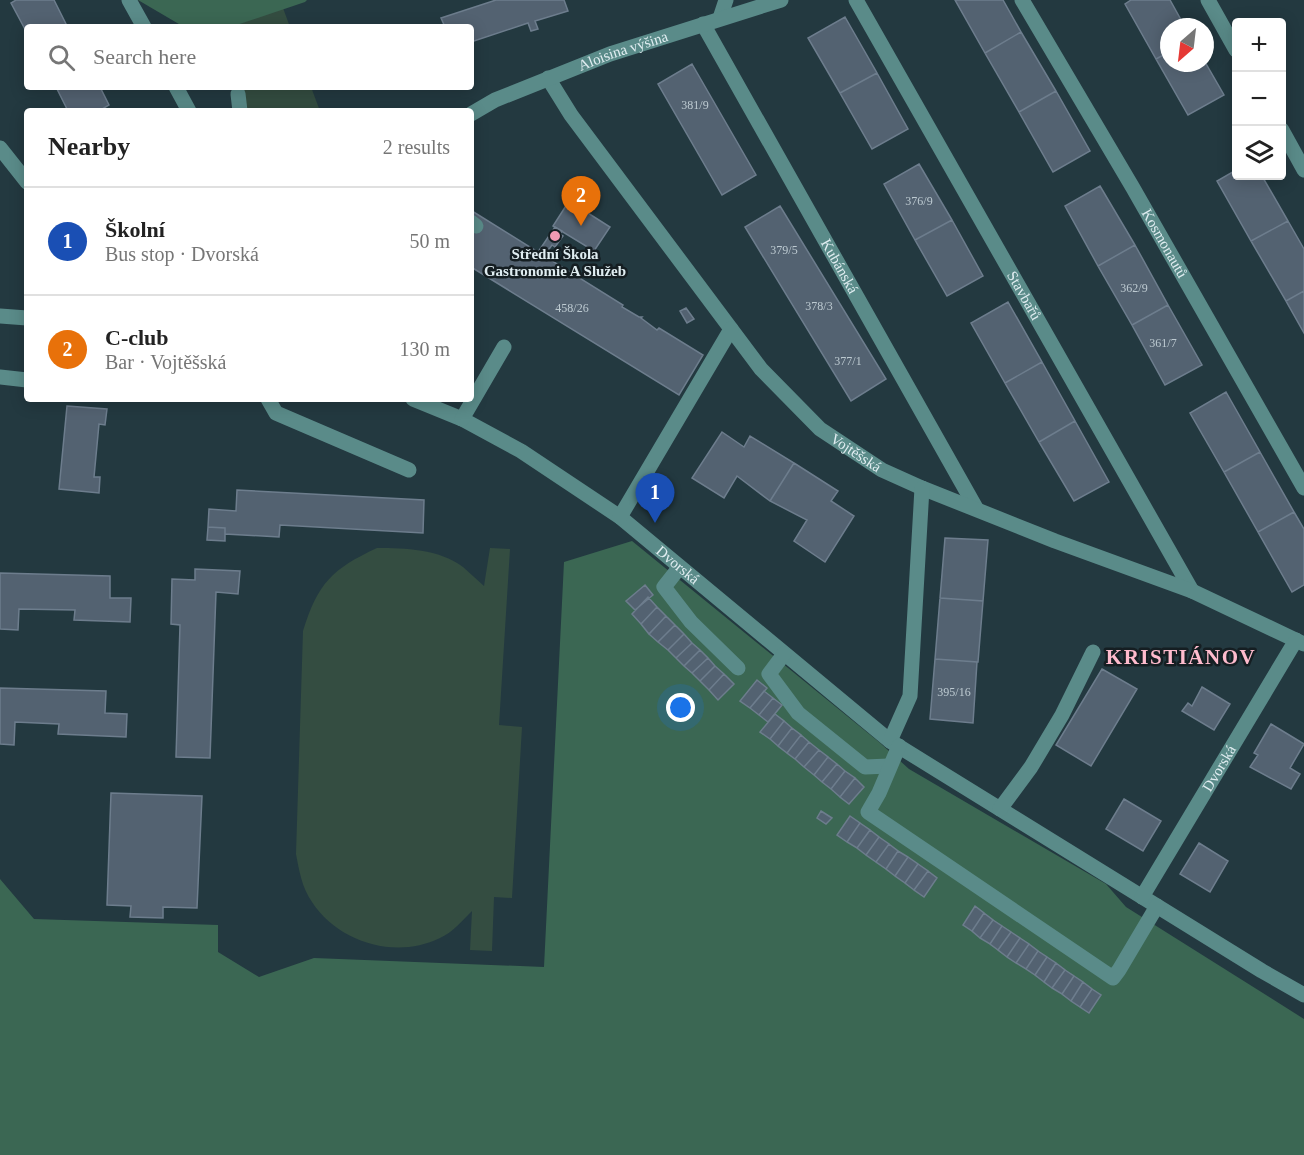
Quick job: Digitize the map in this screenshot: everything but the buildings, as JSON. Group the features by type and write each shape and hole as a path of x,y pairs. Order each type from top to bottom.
{"street":[{"path":"129,0 142,24"},
{"path":"720,18 726,0"},
{"name":"Aloisina výšina","path":"474,112 495,100 610,54 780,0"},
{"name":"Stavbařů","path":"856,0 1192,591"},
{"name":"Kosmonautů","path":"1022,0 1133,188 1304,488"},
{"path":"1208,0 1232,43"},
{"name":"Kubánská","path":"703,24 976,508"},
{"name":"Vojtěšská","path":"548,78 571,115 761,369 820,429 882,470 922,488 1055,541 1192,591 1300,642"},
{"path":"178,90 187,108"},
{"path":"238,94 240,108"},
{"path":"1286,139 1304,170"},
{"path":"0,148 24,178"},
{"path":"0,316 24,318"},
{"path":"620,517 731,329"},
{"path":"474,398 504,347"},
{"path":"0,377 24,380"},
{"path":"270,402 276,413 409,470"},
{"name":"Dvorská","path":"420,402 462,419 521,451 620,517 894,744 1304,995"},
{"path":"462,419 472,402"},
{"path":"922,488 910,696 889,766 879,793 868,812 1113,978 1157,906"},
{"path":"679,568 664,587 691,622 738,668"},
{"name":"Dvorská","path":"1142,897 1300,642"},
{"path":"1000,809 1042,749 1062,715 1093,652"},
{"path":"784,654 769,674 798,713 865,768 889,766"}],"green space":[{"path":"138,0 307,0 240,24 179,24"},
{"path":"283,8 289,24 239,24"},
{"path":"237,90 312,90 319,108 243,108"},
{"path":"632,541 909,769 1106,884 1126,907 1304,1019 1304,1155 0,1155 0,879 34,919 218,925 218,952 259,977 314,958 544,967 564,562"},
{"path":"377,548 410,549 443,556 463,567 484,586 490,548 510,549 499,725 522,727 512,898 494,897 492,951 470,950 472,911 449,933 423,944 387,947 352,937 323,916 309,897 301,879 296,854 303,631 321,589 329,579 349,563"}],"place":[{"name":"C-club","path":"581,226"},
{"name":"Střední Škola Gastronomie A Služeb","path":"555,236"},
{"name":"Školní","path":"655,523"}],"district":[{"name":"KRISTIÁNOV","path":"1181,657"}]}
